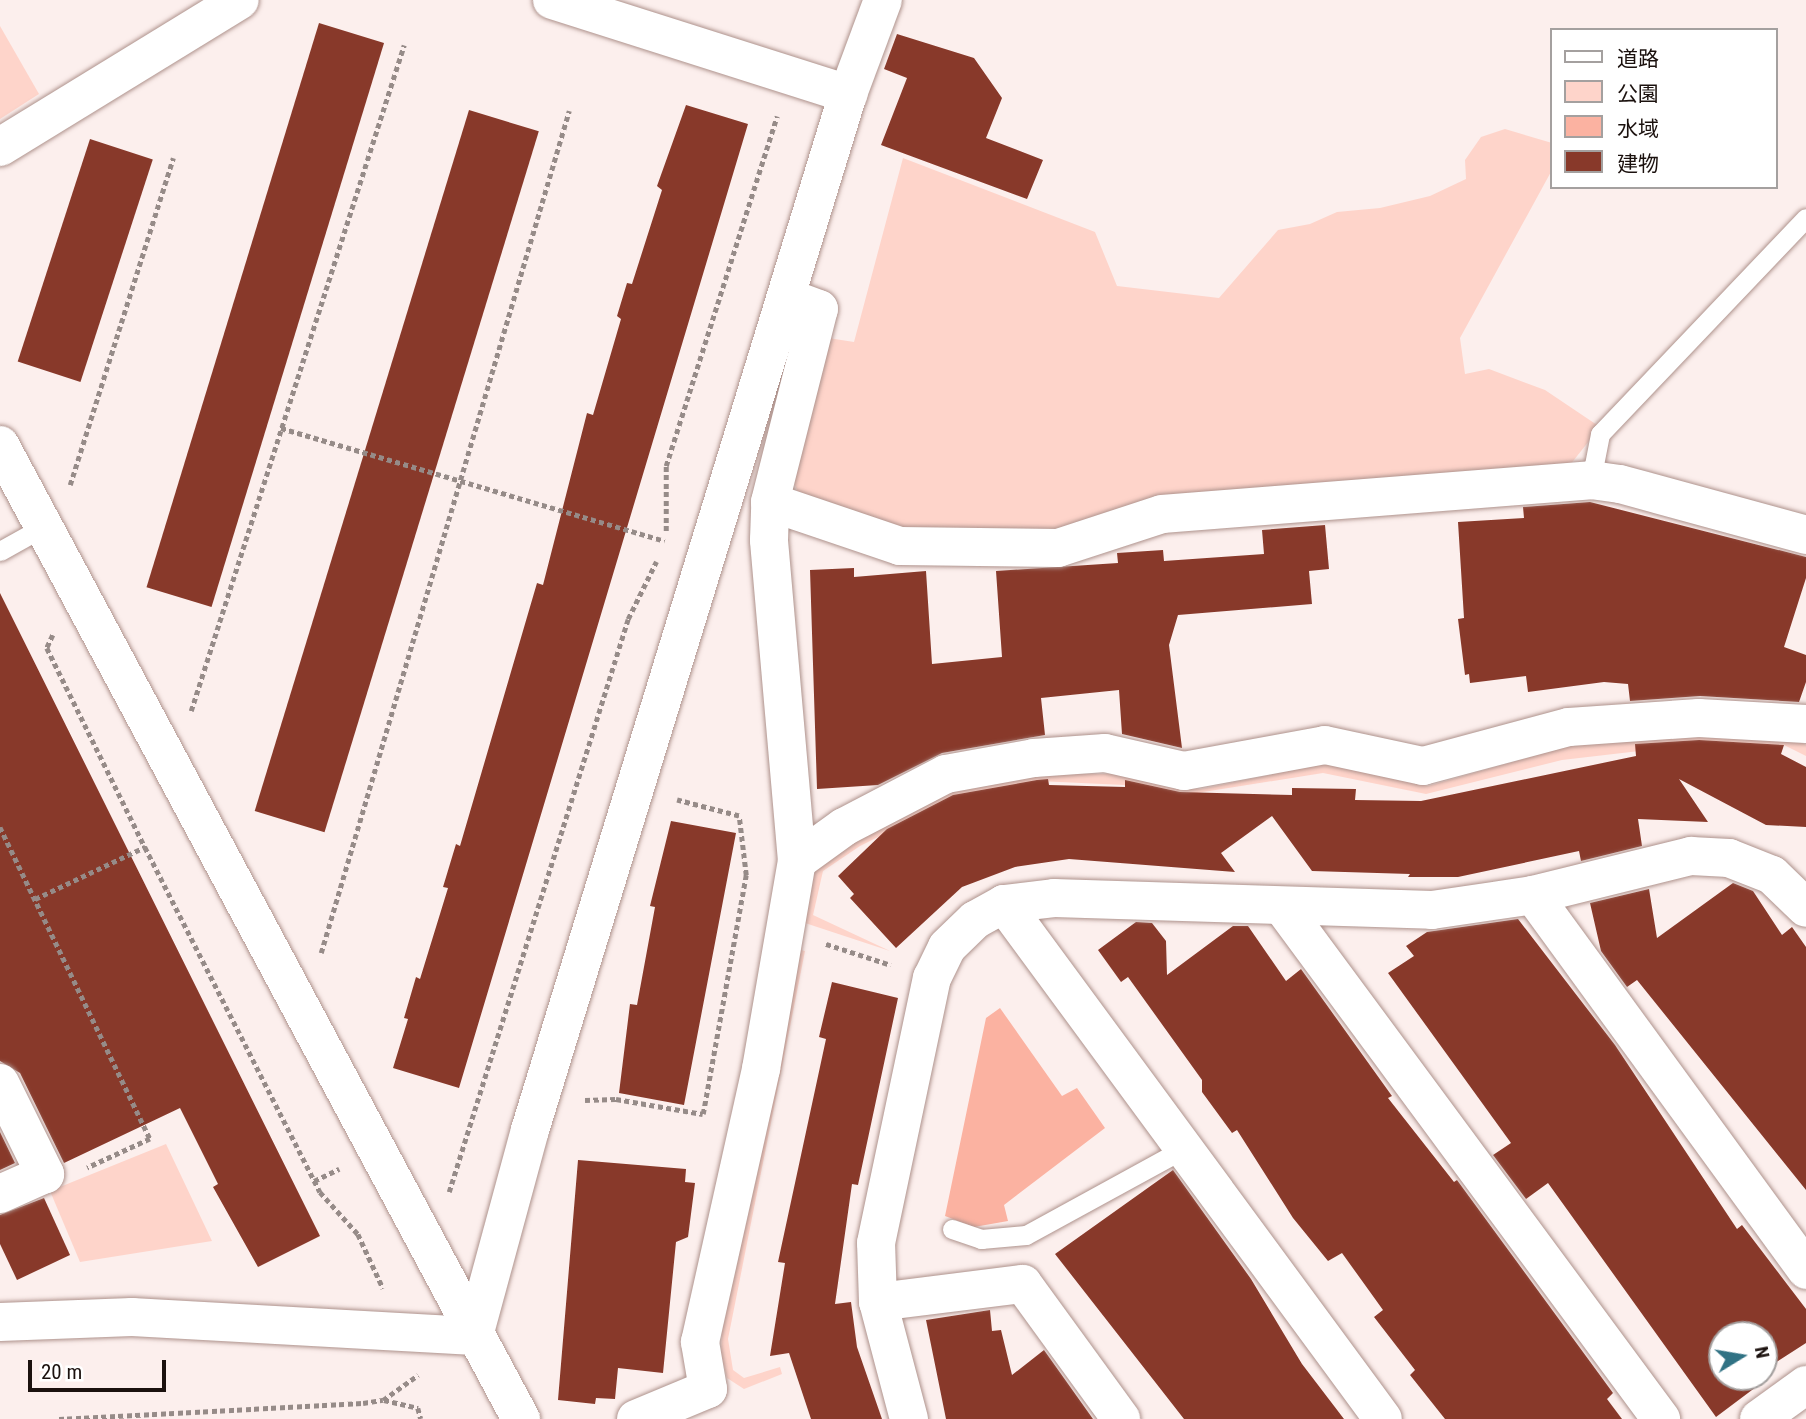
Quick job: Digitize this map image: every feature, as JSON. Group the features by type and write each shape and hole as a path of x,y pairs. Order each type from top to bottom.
{"street":[{"path":"0,147 240,0"},
{"path":"552,0 848,94"},
{"path":"474,1336 540,1100 635,789 788,298 848,94 883,0"},
{"path":"636,1419 708,1389 700,1342 761,1069 797,861 769,540 770,502 819,309 788,298"},
{"path":"0,445 429,1240 474,1336 521,1419"},
{"path":"770,502 900,546 1058,548 1162,514 1591,480 1620,484 1806,535"},
{"path":"797,861 844,827 946,774 1034,758 1105,753 1184,771 1325,745 1423,766 1569,727 1699,718 1806,724"},
{"path":"909,1419 878,1302 876,1243 932,978 947,947 975,919 1004,904 1078,898 1432,910 1532,895 1691,856 1729,858 1772,875 1806,908"},
{"path":"1532,895 1806,1270"},
{"path":"1004,904 1383,1419"},
{"path":"1283,906 1661,1419"},
{"path":"0,1083 45,1174 0,1194"},
{"path":"878,1302 1023,1284 1121,1419"},
{"path":"0,1322 132,1317 474,1336"},
{"path":"1759,1419 1806,1385"}],"lane":[{"path":"1591,480 1600,435 1806,218"},
{"path":"0,551 43,527"},
{"path":"952,1229 981,1240 1026,1235 1185,1148"}],"path":[{"path":"190,716 404,45"},
{"path":"448,1195 628,620 666,541 666,466 790,76"},
{"path":"320,958 569,111"},
{"path":"68,490 173,158"},
{"path":"281,428 666,541"},
{"path":"50,626 54,636 47,648 145,846 314,1181 358,1234 404,1332"},
{"path":"540,1100 616,1099 703,1114 746,875 739,817 635,789"},
{"path":"0,827 150,1139 66,1177 45,1174"},
{"path":"35,900 145,846"},
{"path":"784,930 932,978"},
{"path":"314,1181 345,1166"},
{"path":"383,1400 414,1381 423,1367"},
{"path":"60,1419 383,1400 418,1408 421,1419"}],"green space":[{"path":"0,26 39,94 0,119"},
{"path":"1505,129 1550,142 1550,174 1460,338 1465,374 1489,369 1545,390 1600,427 1570,465 1059,534 902,531 799,495 793,480 822,337 854,342 903,158 1095,232 1117,286 1219,298 1278,230 1310,224 1337,212 1380,208 1430,196 1466,179 1465,160 1481,137"},
{"path":"1697,736 1791,737 1806,745 1806,756 1784,745 1691,745 1562,760 1426,794 1323,773 1172,797 1124,785 1038,781 962,795 860,846 823,871 813,915 890,951 805,923 816,865 861,836 959,789 1040,774 1116,774 1168,787 1201,789 1328,763 1428,786 1569,746"},
{"path":"801,950 805,951 728,1339 733,1370 744,1378 780,1367 782,1374 744,1389 727,1378 721,1354 722,1328"},
{"path":"166,1144 212,1241 80,1262 50,1191"}],"water":[{"path":"1000,1008 1062,1096 1077,1088 1105,1128 1004,1205 1008,1221 974,1227 945,1216 986,1018"}],"building":[{"path":"319,23 384,43 212,607 147,587"},
{"path":"897,34 974,58 1002,98 986,138 1043,160 1027,199 881,145 907,78 884,69"},
{"path":"686,105 748,124 459,1088 393,1068 408,1019 404,1018 416,977 420,979 448,888 443,887 456,844 460,846 537,583 543,585 587,413 593,415 621,319 617,316 627,283 632,284 662,190 657,186"},
{"path":"469,110 539,131 325,832 255,811"},
{"path":"90,139 153,159 80,382 18,362"},
{"path":"1590,502 1806,557 1806,578 1784,647 1806,655 1806,682 1799,702 1700,696 1630,701 1628,684 1604,682 1528,692 1526,676 1470,683 1469,674 1465,675 1458,619 1464,618 1458,522 1524,518 1523,507"},
{"path":"1325,525 1329,569 1309,571 1312,604 1178,615 1169,645 1182,748 1122,734 1119,690 1041,698 1045,735 942,753 878,785 817,789 810,570 854,568 854,577 926,571 932,664 1002,657 996,571 1118,563 1117,553 1163,550 1164,561 1264,554 1262,530"},
{"path":"0,593 320,1236 258,1267 213,1187 218,1184 180,1108 64,1163 20,1073 0,1061"},
{"path":"1699,740 1784,745 1781,754 1806,767 1806,827 1766,825 1679,779 1708,822 1638,819 1642,846 1581,861 1579,851 1458,877 1408,877 1410,874 1312,871 1272,816 1221,853 1235,872 1069,859 1015,867 962,887 896,948 850,898 854,894 838,876 887,829 953,795 1037,780 1048,779 1049,785 1125,787 1125,780 1180,792 1292,795 1292,788 1356,789 1355,800 1421,801 1636,756 1635,744"},
{"path":"671,821 736,833 684,1105 619,1093 630,1004 637,1005 655,907 650,906"},
{"path":"1733,883 1753,891 1782,935 1792,927 1806,947 1806,1190 1637,980 1627,987 1601,951 1590,903 1649,889 1657,938"},
{"path":"1518,919 1615,1045 1737,1229 1742,1225 1806,1309 1806,1343 1778,1361 1778,1321 1708,1321 1708,1391 1751,1391 1716,1417 1548,1183 1526,1199 1493,1155 1511,1143 1388,973 1414,956 1406,946 1427,932"},
{"path":"1136,922 1152,923 1166,941 1167,975 1233,926 1248,926 1286,981 1301,969 1392,1096 1388,1098 1454,1182 1457,1180 1613,1393 1607,1399 1622,1419 1445,1419 1410,1375 1415,1370 1374,1317 1383,1310 1342,1253 1328,1261 1293,1218 1237,1130 1232,1133 1202,1092 1202,1080 1128,977 1121,982 1098,950"},
{"path":"832,982 898,998 858,1185 852,1184 835,1304 851,1302 857,1347 882,1419 811,1419 789,1353 770,1356 785,1263 778,1262 826,1039 819,1037"},
{"path":"0,1132 15,1163 0,1170"},
{"path":"578,1160 686,1169 685,1182 695,1183 688,1237 676,1242 663,1373 618,1368 615,1399 596,1398 595,1404 558,1400"},
{"path":"1173,1170 1251,1279 1302,1364 1344,1419 1184,1419 1055,1254"},
{"path":"44,1198 70,1255 17,1280 0,1244 0,1215"},
{"path":"990,1310 992,1331 1001,1330 1012,1375 1044,1350 1093,1419 946,1419 926,1320"}]}
